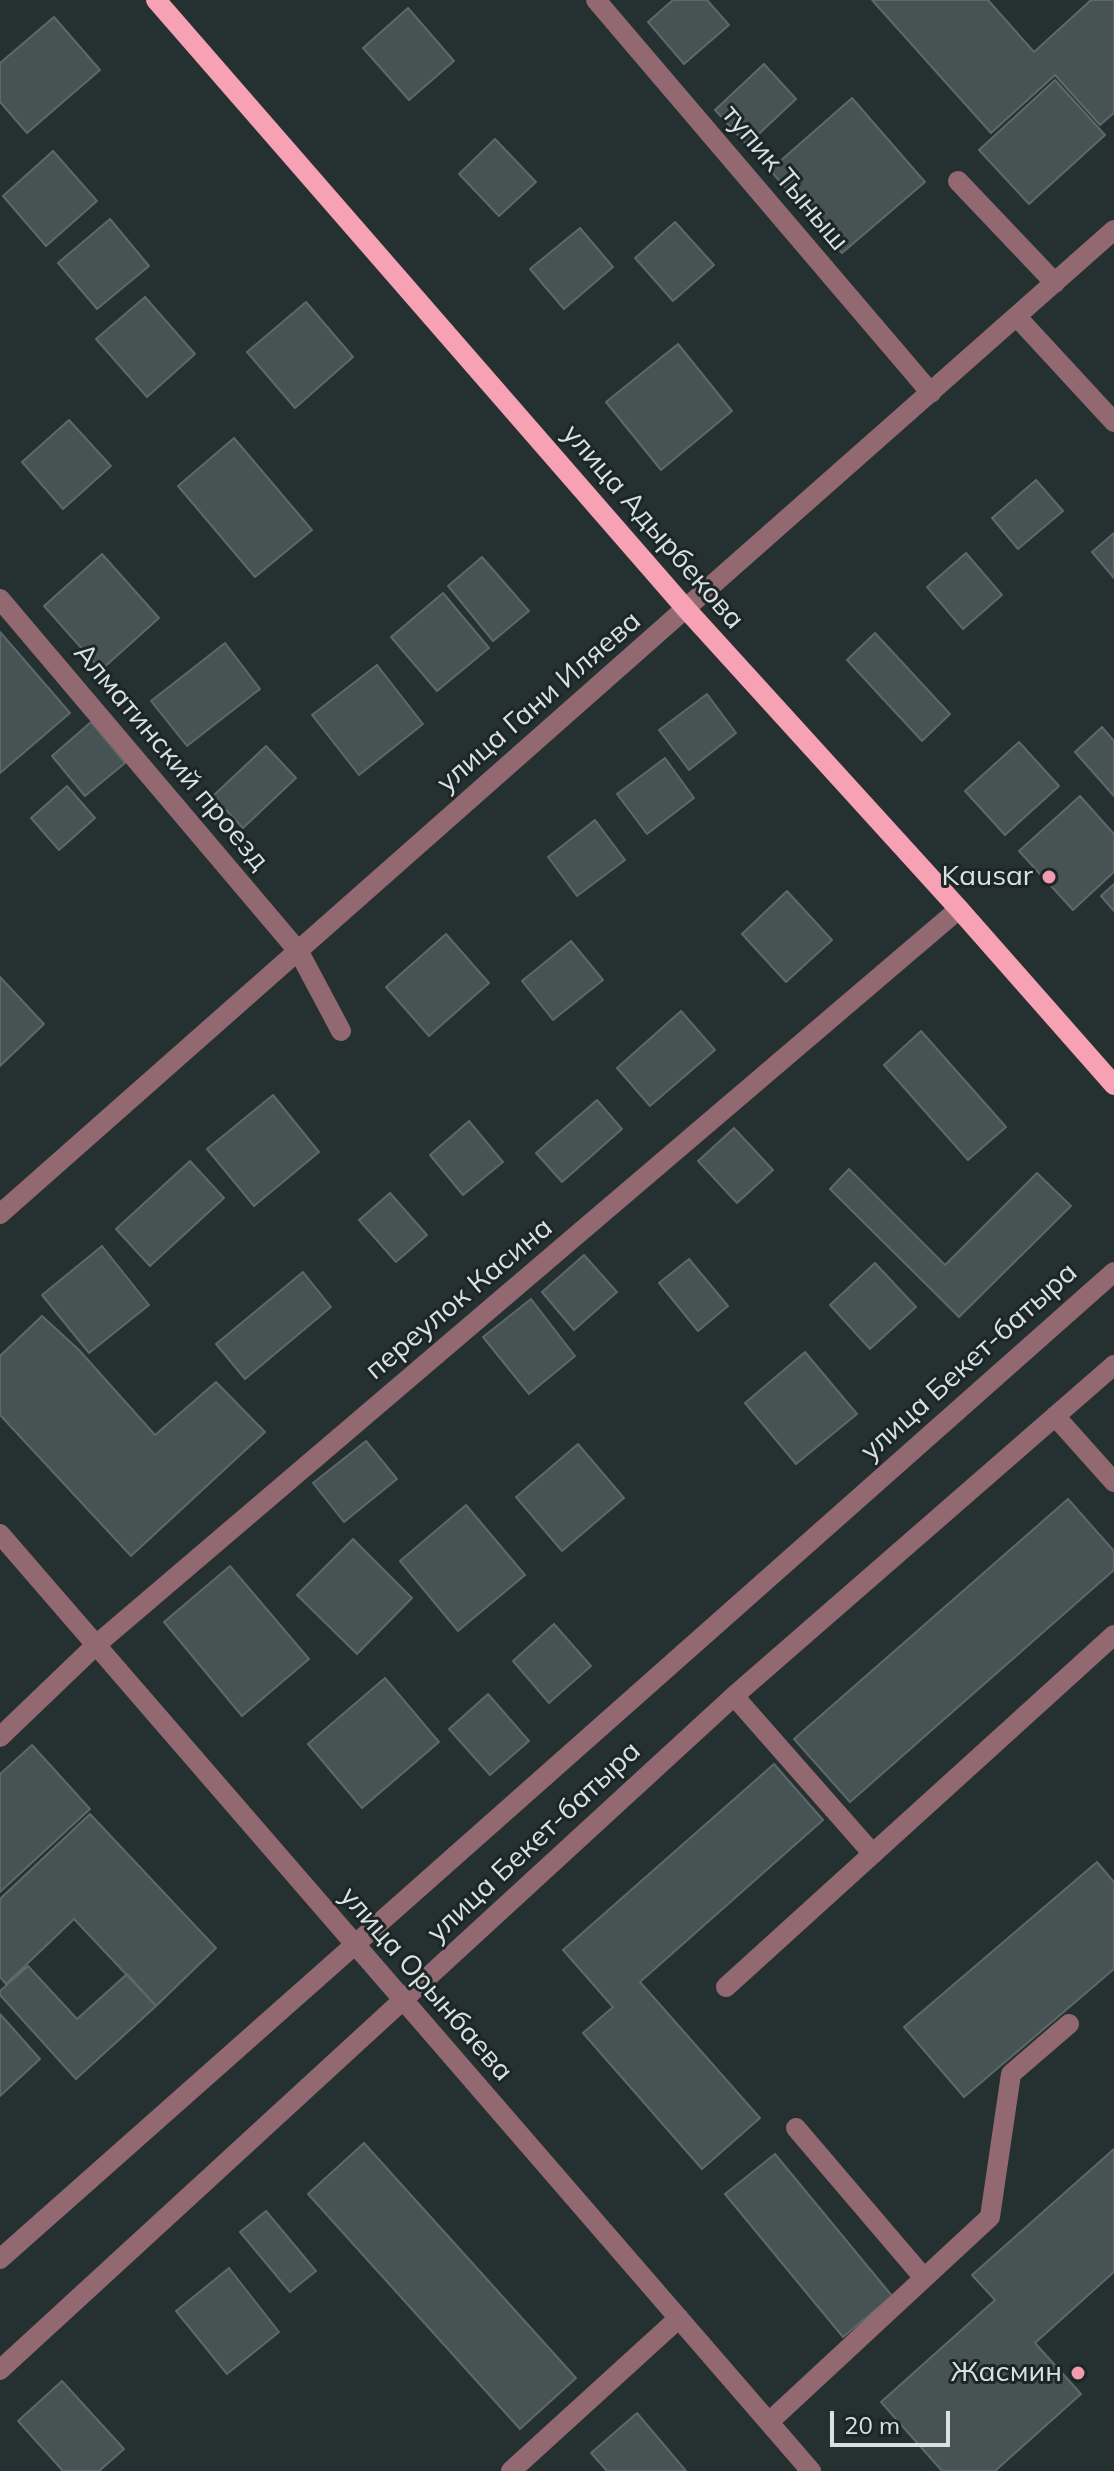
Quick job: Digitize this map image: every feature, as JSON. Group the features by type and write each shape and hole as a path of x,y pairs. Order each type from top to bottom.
{"main road":[{"name":"улица Адырбекова","path":"156,0 687,610 1114,1085"}],"street":[{"name":"тупик Тыныш","path":"596,0 931,393"},
{"path":"958,181 1055,283"},
{"name":"улица Гани Иляева","path":"0,1214 1114,230"},
{"path":"1017,317 1114,422"},
{"name":"Алматинский проезд","path":"0,599 299,952 341,1031"},
{"name":"переулок Касина","path":"0,1737 96,1645 959,909"},
{"name":"улица Бекет-батыра","path":"0,2259 1114,1272"},
{"name":"улица Бекет-батыра","path":"0,2370 734,1696 1114,1365"},
{"path":"1055,1416 1114,1482"},
{"name":"улица Орынбаева","path":"0,1534 811,2471"},
{"path":"726,1987 1114,1635"},
{"path":"734,1696 873,1854"},
{"path":"769,2422 990,2217 1011,2074 1069,2024"},
{"path":"796,2128 924,2278"},
{"path":"511,2471 679,2318"}],"building":[{"path":"673,0 707,0 729,25 684,64 648,22"},
{"path":"872,0 988,0 1034,52 1091,0 1114,0 1114,113 1100,125 1055,75 991,133"},
{"path":"408,8 454,61 409,100 363,48"},
{"path":"54,17 100,70 27,133 0,102 0,63"},
{"path":"764,64 796,99 747,145 715,110"},
{"path":"1055,80 1105,135 1029,204 979,150"},
{"path":"852,98 925,182 842,253 770,170"},
{"path":"495,139 536,182 499,216 459,174"},
{"path":"53,151 97,201 46,246 3,196"},
{"path":"110,219 149,266 97,309 58,263"},
{"path":"675,222 714,265 673,301 635,258"},
{"path":"580,228 613,267 564,309 530,269"},
{"path":"145,297 195,354 147,397 96,339"},
{"path":"306,302 353,357 295,408 247,352"},
{"path":"678,344 732,411 661,470 606,402"},
{"path":"69,420 111,466 63,509 22,462"},
{"path":"234,438 312,530 255,577 178,486"},
{"path":"1036,480 1063,511 1018,549 992,518"},
{"path":"1114,533 1114,578 1092,552"},
{"path":"966,553 1002,595 963,629 927,587"},
{"path":"102,554 159,618 101,670 44,606"},
{"path":"482,557 529,611 493,641 448,586"},
{"path":"443,593 489,648 437,691 391,637"},
{"path":"0,632 70,713 0,773"},
{"path":"875,633 950,714 922,741 847,660"},
{"path":"225,643 260,689 187,746 151,701"},
{"path":"377,665 423,724 359,775 312,715"},
{"path":"707,694 736,733 689,770 659,730"},
{"path":"91,722 125,763 85,796 52,756"},
{"path":"1102,727 1114,741 1114,796 1075,752"},
{"path":"1019,742 1059,786 1005,835 965,791"},
{"path":"266,746 296,778 243,828 213,796"},
{"path":"665,758 694,798 647,834 617,794"},
{"path":"67,786 95,818 59,850 31,818"},
{"path":"1080,796 1114,834 1114,872 1073,910 1019,851"},
{"path":"595,820 625,860 577,896 548,857"},
{"path":"1114,884 1114,911 1101,896"},
{"path":"787,891 832,940 786,982 742,934"},
{"path":"446,934 489,983 429,1036 386,987"},
{"path":"571,941 603,980 553,1020 522,981"},
{"path":"0,977 44,1024 0,1066"},
{"path":"681,1011 715,1050 650,1106 617,1068"},
{"path":"921,1031 1006,1127 968,1160 884,1065"},
{"path":"273,1095 319,1152 254,1206 207,1149"},
{"path":"597,1100 622,1129 562,1182 536,1153"},
{"path":"469,1121 503,1162 463,1195 430,1155"},
{"path":"734,1128 773,1170 737,1203 698,1161"},
{"path":"190,1161 224,1198 150,1266 116,1229"},
{"path":"849,1169 945,1265 1037,1173 1071,1206 959,1317 830,1189"},
{"path":"390,1193 427,1235 396,1262 359,1220"},
{"path":"102,1246 149,1305 89,1353 42,1295"},
{"path":"584,1255 617,1292 574,1330 542,1292"},
{"path":"689,1259 728,1306 698,1331 659,1283"},
{"path":"875,1263 916,1307 870,1349 830,1305"},
{"path":"303,1272 331,1307 245,1379 216,1344"},
{"path":"531,1299 575,1356 529,1394 483,1337"},
{"path":"42,1316 79,1350 155,1435 216,1382 265,1432 131,1556 0,1415 0,1356"},
{"path":"805,1352 857,1414 796,1464 745,1403"},
{"path":"366,1441 397,1479 344,1522 313,1483"},
{"path":"578,1444 624,1498 562,1551 516,1497"},
{"path":"1068,1499 1114,1551 1114,1570 850,1802 794,1739"},
{"path":"466,1505 525,1575 458,1631 400,1561"},
{"path":"353,1539 412,1598 357,1654 297,1595"},
{"path":"230,1566 309,1659 242,1716 164,1622"},
{"path":"554,1624 591,1666 549,1703 513,1661"},
{"path":"385,1678 439,1742 362,1808 308,1744"},
{"path":"488,1694 529,1741 490,1775 449,1729"},
{"path":"32,1745 90,1809 0,1892 0,1774"},
{"path":"774,1764 823,1820 640,1982 760,2118 702,2169 583,2033 613,2007 563,1950"},
{"path":"90,1814 216,1948 156,2006 74,1919 6,1984 0,1977 0,1899"},
{"path":"1097,1862 1114,1882 1114,1969 964,2097 904,2027"},
{"path":"28,1966 77,2019 127,1974 156,2006 76,2079 0,1995 0,1991"},
{"path":"0,2014 40,2059 0,2096"},
{"path":"364,2143 576,2378 520,2429 308,2194"},
{"path":"1114,2149 1114,2272 1035,2343 1081,2394 995,2471 942,2471 881,2402 995,2300 972,2275"},
{"path":"775,2154 892,2296 843,2337 725,2194"},
{"path":"266,2211 316,2271 290,2292 240,2232"},
{"path":"229,2268 279,2332 227,2374 176,2311"},
{"path":"62,2381 124,2449 99,2471 63,2471 18,2421"},
{"path":"637,2413 686,2471 607,2471 591,2453"}],"place":[{"name":"Kausar","path":"1049,877"},
{"name":"Жасмин","path":"1078,2373"}]}
